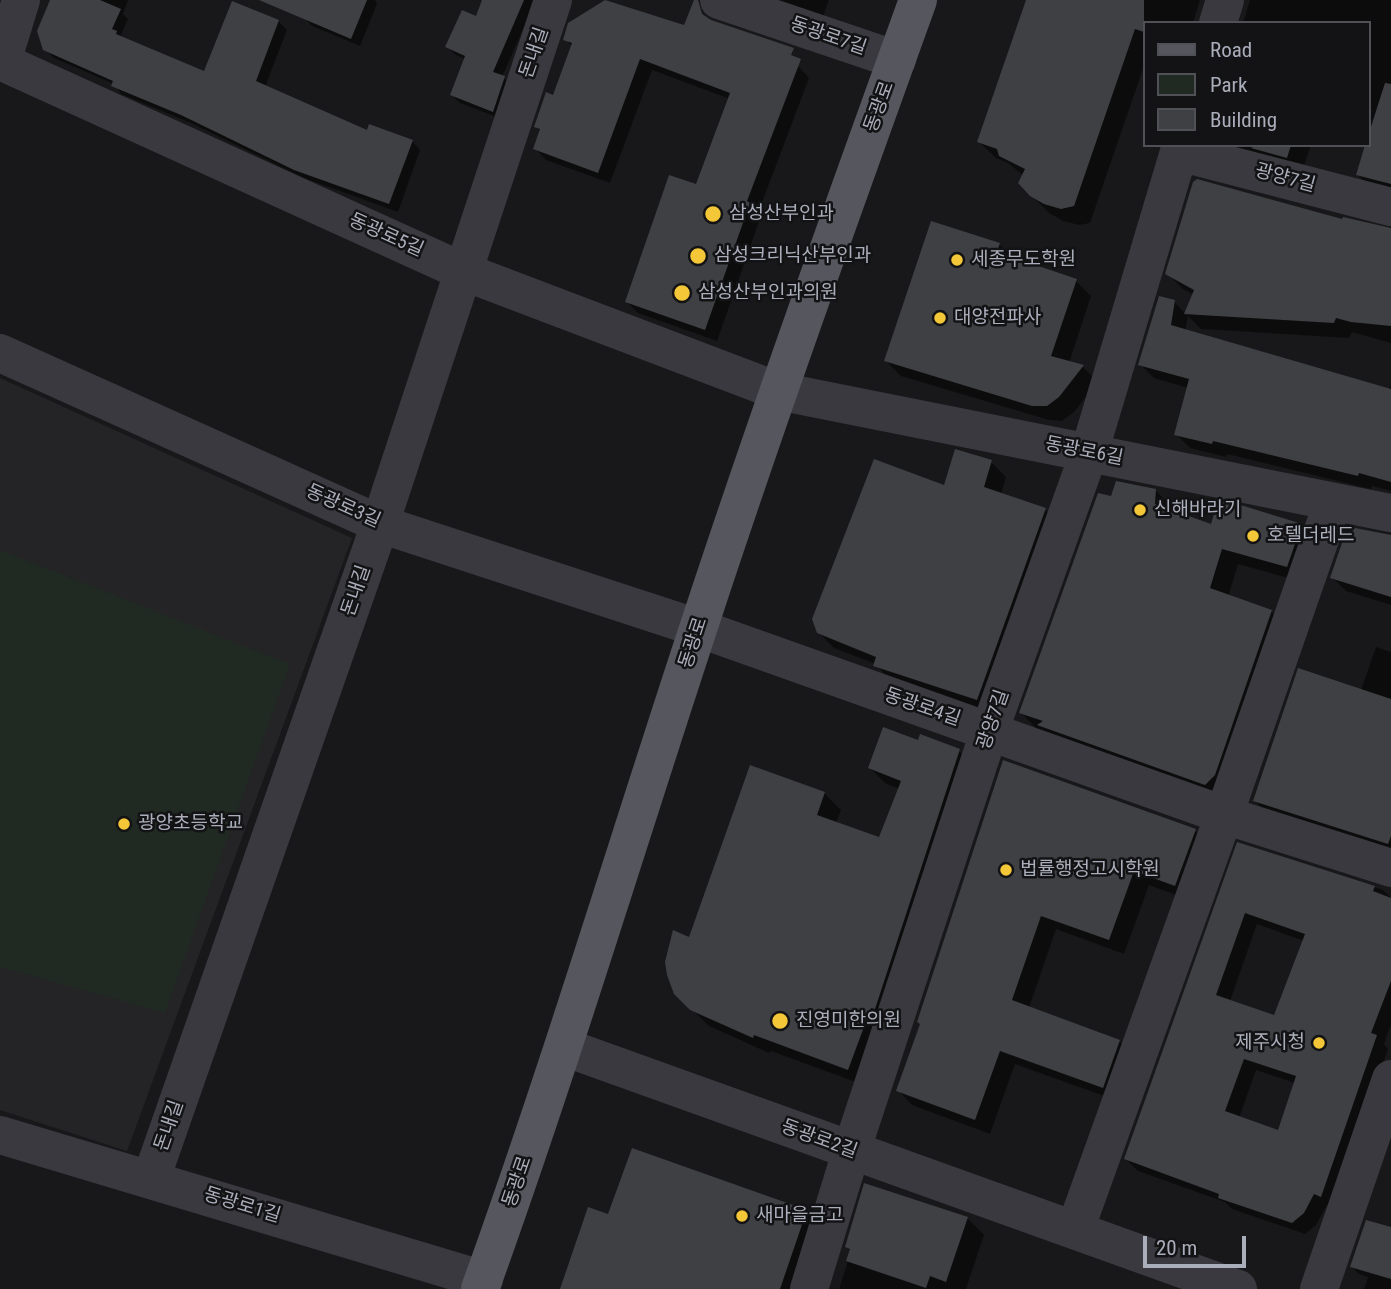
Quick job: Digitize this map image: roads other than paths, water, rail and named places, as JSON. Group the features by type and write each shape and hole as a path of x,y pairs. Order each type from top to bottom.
{"main road":[{"name":"동광로","path":"482,1284 564,1047 698,628 778,391 918,0"}],"street":[{"name":"동광로5길","path":"21,0 1,61 462,271 778,391"},
{"name":"돈내길","path":"151,1179 380,524 553,0"},
{"name":"동광로7길","path":"719,0 897,60"},
{"path":"1219,21 1224,0"},
{"name":"광양7길","path":"809,1289 851,1152 989,732 1089,453 1180,149 1391,207"},
{"name":"동광로3길","path":"0,353 380,524 698,628"},
{"name":"동광로6길","path":"778,391 1391,513"},
{"path":"1075,1230 1333,502"},
{"name":"동광로4길","path":"698,628 1224,815 1391,868"},
{"name":"동광로2길","path":"564,1047 1238,1289"},
{"path":"1319,1289 1391,1079"},
{"name":"동광로1길","path":"0,1135 151,1179 482,1284"}],"place":[{"name":"삼성산부인과","path":"713,214"},
{"name":"삼성크리닉산부인과","path":"698,256"},
{"name":"세종무도학원","path":"957,260"},
{"name":"삼성산부인과의원","path":"682,293"},
{"name":"대양전파사","path":"940,318"},
{"name":"신해바라기","path":"1140,510"},
{"name":"호텔더레드","path":"1253,536"},
{"name":"광양초등학교","path":"124,824"},
{"name":"법률행정고시학원","path":"1006,870"},
{"name":"진영미한의원","path":"780,1021"},
{"name":"제주시청","path":"1319,1043"},
{"name":"새마을금고","path":"742,1216"}]}
